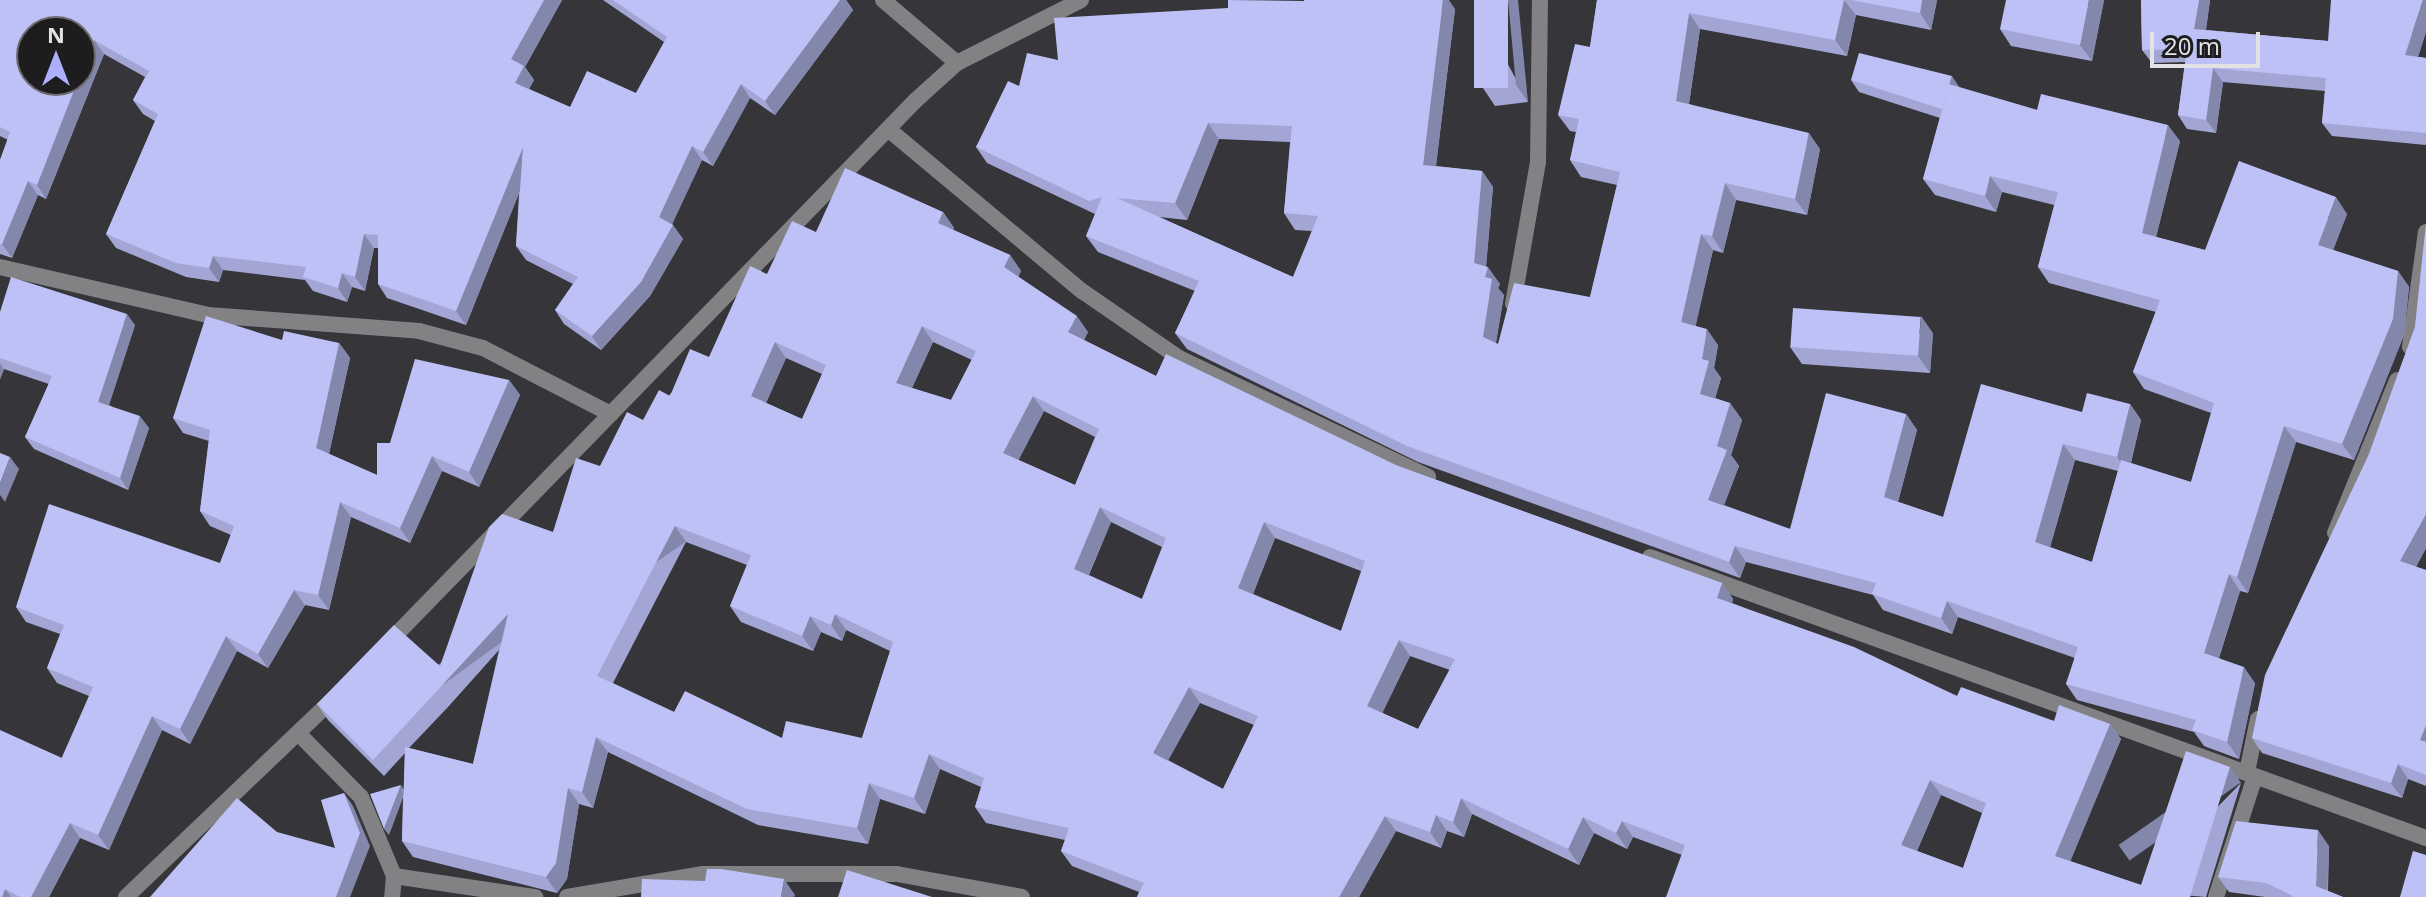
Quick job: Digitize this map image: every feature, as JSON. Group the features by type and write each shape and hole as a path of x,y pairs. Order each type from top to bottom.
{"street":[{"path":"883,0 957,63"},
{"path":"377,654 888,129 957,63 1081,0"},
{"path":"1510,319 1538,162 1540,0"},
{"path":"888,129 1082,291 1179,358 1444,483"},
{"path":"2330,546 2415,338 2426,232"},
{"path":"0,267 208,315 419,331 483,348 611,414"},
{"path":"1637,553 2426,838"},
{"path":"126,897 355,677"},
{"path":"2216,897 2250,776 2263,696"},
{"path":"299,734 361,797 394,876 392,897"},
{"path":"567,897 703,874 897,874 1022,897"},
{"path":"394,876 535,897"}],"building":[{"path":"0,0 544,0 511,59 524,66 515,83 570,107 587,71 636,93 667,37 613,0 840,0 765,101 741,84 703,152 692,146 659,217 673,225 641,282 592,336 555,310 578,277 516,246 523,147 456,311 378,284 378,235 364,234 355,277 342,273 338,288 303,277 306,267 213,256 209,268 176,263 106,234 158,114 133,100 149,71 96,41 96,16 16,16 16,96 72,96 37,185 28,181 2,244 0,160 10,132 0,127"},
{"path":"1228,0 1443,0 1423,165 1482,171 1474,263 1488,267 1485,277 1492,279 1483,337 1498,344 1514,283 1590,297 1620,172 1570,160 1579,119 1558,115 1575,44 1590,47 1597,0 1844,0 1835,40 1689,13 1676,101 1809,133 1795,199 1725,183 1712,236 1701,234 1681,322 1707,329 1702,359 1709,361 1700,394 1730,403 1717,446 1727,450 1708,500 1790,529 1826,393 1906,414 1884,497 1943,517 1981,384 2082,412 2087,393 2130,404 2117,457 2063,444 2035,542 2092,562 2121,460 2191,482 2214,403 2133,372 2160,300 2038,267 2058,192 1990,176 1985,196 1923,179 1949,84 2037,110 2041,94 2168,125 2142,233 2205,250 2239,161 2336,197 2318,245 2398,271 2393,319 2342,444 2284,426 2237,577 2229,574 2204,653 2244,667 2227,742 2192,730 2196,720 2066,684 2078,647 1947,601 1941,618 1872,594 1876,583 1735,546 1729,562 1407,446 1175,333 1199,281 1086,236 1102,197 1089,201 976,147 1008,81 1019,86 1027,53 1058,60 1054,18 1228,8","holes":["1208,123 1292,126 1284,213 1318,216 1293,277 1117,198 1175,203"]},
{"path":"1474,0 1508,0 1508,88 1474,88"},
{"path":"1851,0 1922,0 1920,13"},
{"path":"2006,0 2089,0 2080,45 2000,29"},
{"path":"2141,0 2199,0 2194,29 2328,41 2331,0 2423,0 2405,55 2426,58 2426,133 2322,123 2326,78 2213,68 2206,120 2178,115 2187,49 2142,50"},
{"path":"1859,53 1952,76 1942,109 1851,80"},
{"path":"845,168 943,212 938,223 1010,255 1004,267 1077,316 1068,332 1156,376 1166,354 1398,466 1722,583 1717,598 1854,647 1957,696 1961,687 2054,721 2059,705 2110,724 2055,856 2141,885 2186,751 2230,767 2190,897 1666,897 1685,845 1622,821 1616,833 1583,817 1568,849 1461,798 1453,822 1436,815 1430,832 1385,816 1339,897 1137,897 1144,883 1061,851 1069,828 975,807 984,778 929,754 914,798 869,783 857,828 747,809 596,737 582,792 568,788 556,863 546,877 402,841 405,747 473,764 508,614 373,760 317,704 394,625 440,666 489,527 502,514 553,532 576,458 600,466 627,412 643,420 659,390 670,396 690,349 709,357 750,266 767,274 792,221 816,232","holes":["922,326 976,351 951,400 896,383","775,342 826,365 802,419 751,396","1033,396 1099,429 1075,485 1003,453","1100,507 1166,538 1142,599 1074,569","1264,522 1365,561 1341,631 1238,588","675,526 751,555 730,606 802,636 810,616 831,625 835,614 893,642 862,738 786,721 782,738 685,691 674,712 597,676","1399,640 1455,659 1418,729 1367,706","1189,687 1258,716 1223,789 1153,753","1930,780 1986,803 1963,868 1901,845"]},
{"path":"2426,224 2426,514 2400,561 2426,570 2426,725 2420,740 2426,742 2426,775 2398,764 2391,783 2252,738 2265,675 2369,454 2415,327"},
{"path":"11,277 127,314 98,402 140,416 120,478 25,437 52,376 0,358 0,312"},
{"path":"1793,308 1921,317 1918,356 1790,347"},
{"path":"206,316 282,340 284,331 339,343 316,448 377,475 377,443 390,443 415,359 509,380 469,472 432,456 400,528 340,502 318,595 294,590 258,654 226,636 180,729 152,716 98,835 70,823 31,897 20,897 5,889 0,897 0,730 62,758 93,687 47,668 64,625 16,607 49,504 220,563 234,526 200,511 210,430 173,418"},
{"path":"0,453 10,457 0,483"},
{"path":"401,785 384,829 370,794"},
{"path":"344,793 360,833 336,897 150,897 237,798 277,832 335,848 321,800"},
{"path":"2236,821 2318,830 2316,886 2343,897 2293,897 2266,883 2218,877"},
{"path":"2413,851 2426,855 2426,897 2400,897"},
{"path":"707,869 784,879 781,897 641,897 642,879 705,881"},
{"path":"847,870 932,897 838,897"}]}
